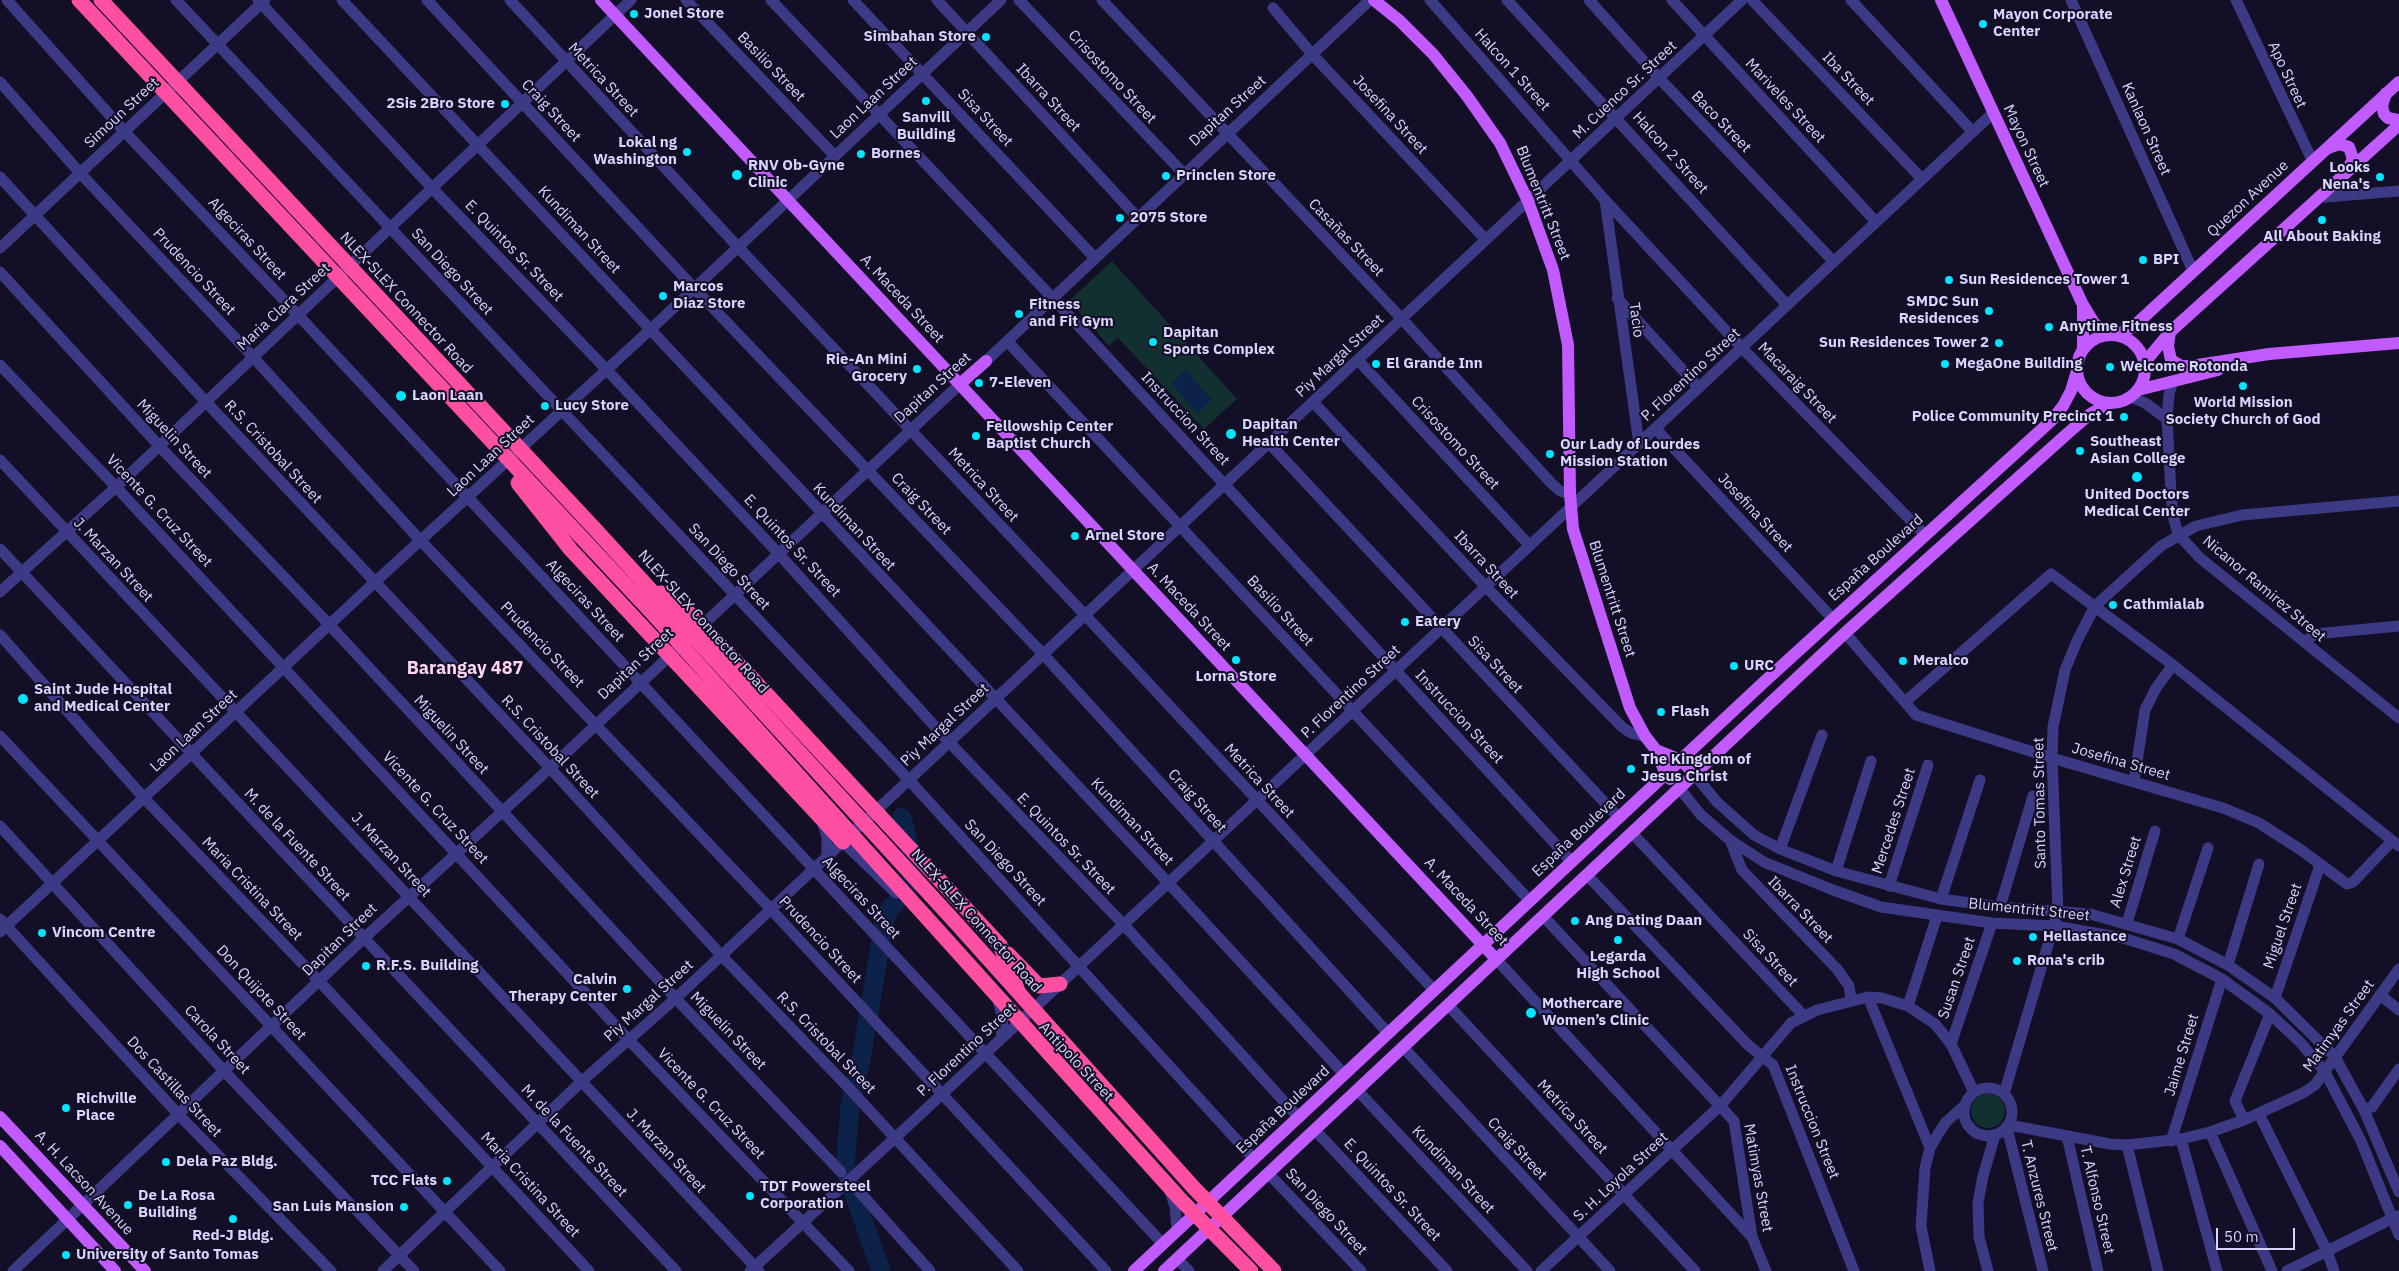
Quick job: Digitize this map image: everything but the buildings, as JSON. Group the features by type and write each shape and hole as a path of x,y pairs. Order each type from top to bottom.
{"highway":[{"path":"80,0 654,615 1181,1200 1251,1271"},
{"name":"NLEX-SLEX Connector Road","path":"101,0 633,572 956,923 1194,1188 1276,1271"},
{"path":"477,427 538,511 571,550 843,842"},
{"path":"633,572 688,612 788,715 1039,986 1060,984"},
{"path":"1000,945 1018,990 1032,1010"}],"main road":[{"name":"A. Maceda Street","path":"601,0 1496,959"},
{"name":"Blumentritt Street","path":"1372,0 1400,21 1433,54 1467,96 1500,143 1528,201 1553,270 1568,345 1570,494 1573,528 1582,562 1630,708 1645,736 1656,750 1666,775 1679,788"},
{"name":"Mayon Street","path":"1941,0 2082,305 2094,323 2110,335"},
{"name":"Quezon Avenue","path":"2110,335 2133,327 2399,82"},
{"path":"2386,93 2382,106 2384,114 2388,118 2399,120"},
{"path":"2145,362 2170,332 2399,125"},
{"path":"2324,151 2339,144 2349,147 2352,159 2346,172"},
{"name":"Mayon Street","path":"2082,305 2085,332 2083,350"},
{"path":"2170,332 2168,354 2171,360 2181,366 2199,366 2269,354 2399,343"},
{"path":"2109,403 2087,393 2080,383 2077,371 2078,359 2083,350 2094,339 2110,335 2131,341 2142,354 2145,362 2144,378 2134,394"},
{"path":"1164,1271 1845,633 2060,439 2089,415 2109,403 2124,400 2134,394 2173,381 2269,354"},
{"name":"Dapitan Street","path":"960,384 986,361"},
{"name":"España Boulevard","path":"1134,1271 1833,619 2052,420 2064,406 2077,371"},
{"name":"Blumentritt Street","path":"1656,750 1681,760 1694,774"},
{"name":"A. H. Lacson Avenue","path":"0,1117 145,1271"},
{"path":"0,1146 116,1271"}],"street":[{"name":"Algeciras Street","path":"7,0 124,131 298,315 1163,1244"},
{"name":"San Diego Street","path":"176,0 909,780 1254,1159"},
{"name":"Kundiman Street","path":"342,0 651,328 821,514 1168,883 1344,1074"},
{"name":"Craig Street","path":"427,0 694,288 1043,654 1388,1033"},
{"name":"Metrica Street","path":"510,0 738,247 1085,615 1434,990"},
{"name":"Maria Clara Street","path":"0,592 160,446 631,0"},
{"name":"Basilio Street","path":"686,0 834,156"},
{"name":"Instruccion Street","path":"771,0 1225,484 1572,862"},
{"name":"Sisa Street","path":"853,0 1094,257"},
{"name":"Ibarra Street","path":"937,0 1138,217"},
{"name":"Laon Laan Street","path":"2,926 192,755 284,667 326,622 375,582 468,498 1001,0"},
{"name":"Crisostomo Street","path":"1020,0 1184,174"},
{"name":"Casañas Street","path":"1102,0 1402,319 1550,483 1570,494"},
{"name":"Dapitan Street","path":"986,361 1094,257 1372,0"},
{"name":"Halcon 1 Street","path":"1430,0 1572,160"},
{"name":"Halcon 2 Street","path":"1507,0 1617,117 1787,305"},
{"name":"Baco Street","path":"1589,0 1659,78 1834,262"},
{"name":"Mariveles Street","path":"1672,0 1876,222"},
{"name":"M. Cuenco Sr. Street","path":"1528,201 1742,0"},
{"name":"Iba Street","path":"1752,0 1922,179"},
{"path":"1851,0 1973,132"},
{"name":"Kanlaon Street","path":"2071,0 2193,272"},
{"name":"Apo Street","path":"2236,0 2313,162"},
{"name":"Simoun Street","path":"0,248 261,1"},
{"name":"E. Quintos Sr. Street","path":"261,1 432,188 606,369 778,553 949,742 1124,925 1299,1118"},
{"name":"Josefina Street","path":"1273,8 1312,54 1486,240"},
{"name":"Prudencio Street","path":"0,82 80,172 253,357 420,540 596,724 1106,1271"},
{"name":"P. Florentino Street","path":"754,1270 802,1221 941,1096 1993,113"},
{"name":"Macaraig Street","path":"1572,160 1605,200 1742,348 1925,535"},
{"name":"R.S. Cristobal Street","path":"0,177 206,402 1018,1271"},
{"path":"2319,196 2399,191"},
{"name":"Tacio","path":"1605,200 1639,444"},
{"name":"Piy Margal Street","path":"383,1271 581,1082 676,998 1528,201"},
{"name":"Miguelin Street","path":"0,272 676,998 842,1172"},
{"path":"1618,298 1699,388"},
{"name":"Basilio Street","path":"1007,342 1530,901"},
{"name":"Crisostomo Street","path":"1358,360 1530,546"},
{"name":"Vicente G. Cruz Street","path":"0,365 284,667 628,1039 849,1271"},
{"name":"Nicanor Ramirez Street","path":"2173,381 2169,394 2167,419 2170,492 2173,516 2178,534 2200,558 2399,718"},
{"name":"Dapitan Street","path":"13,1271 320,982 363,939 550,768 960,384"},
{"path":"2134,394 2167,419"},
{"name":"Ibarra Street","path":"1313,402 1486,587 1622,727 1631,733 1645,736"},
{"name":"Josefina Street","path":"1656,428 1833,619"},
{"name":"Sisa Street","path":"1269,443 1619,818"},
{"name":"J. Marzan Street","path":"0,460 410,897 754,1270"},
{"name":"Santo Tomas Street","path":"2004,1094 2058,911 2052,758 2057,702 2065,670 2095,606 2133,568 2178,534 2209,522 2242,515 2399,501"},
{"name":"M. de la Fuente Street","path":"0,549 363,939 676,1271"},
{"path":"1905,702 2047,576 2056,576 2173,665 2396,844"},
{"path":"2304,642 2315,634 2399,626"},
{"name":"Josefina Street","path":"1845,633 1916,715 2052,758 2222,808 2259,822 2347,884 2353,882 2396,844"},
{"name":"Maria Cristina Street","path":"0,635 144,798 320,982 589,1271"},
{"path":"2134,781 2145,710 2156,688 2173,665"},
{"name":"Don Quijote Street","path":"0,736 500,1271"},
{"path":"1780,849 1822,736"},
{"path":"1836,871 1871,761"},
{"name":"Mercedes Street","path":"1889,886 1928,765"},
{"name":"Blumentritt Street","path":"1694,774 1717,802 1743,826 1780,849 1836,871 1941,899 2000,907 2090,914 2126,922 2178,939 2228,965 2274,998 2335,1057 2394,1164 2399,1192"},
{"path":"1941,899 1980,780"},
{"name":"Blumentritt Street","path":"1679,788 1701,814 1730,840 1764,862 1881,907 1937,916 2055,926 2123,938 2174,954 2222,979 2270,1014 2300,1042 2325,1072 2361,1141 2396,1217 2399,1234"},
{"path":"2000,907 2033,796"},
{"path":"821,818 827,837 827,856"},
{"name":"Carola Street","path":"0,826 225,1072 414,1271"},
{"name":"Alex Street","path":"2126,922 2155,831"},
{"name":"Sisa Street","path":"1632,833 1804,1016"},
{"name":"Ibarra Street","path":"1730,840 1742,870 1837,969 1849,986 1852,999"},
{"name":"Antipolo Street","path":"843,842 910,906 1166,1180 1174,1206 1177,1231"},
{"path":"2178,939 2208,848"},
{"path":"2228,965 2259,864"},
{"name":"Miguel Street","path":"2274,998 2320,865"},
{"name":"Instruccion Street","path":"1587,875 1748,1045 1773,1065 1778,1073 1854,1271"},
{"path":"1543,916 1721,1105 1791,1023 1804,1016 1852,999 1868,997 1882,998 1908,1006 1935,1024 1951,1044 1974,1092"},
{"path":"1908,1006 1937,916"},
{"name":"Susan Street","path":"1951,1044 1992,922"},
{"name":"Dos Castillas Street","path":"2,926 178,1114 330,1271"},
{"name":"A. Maceda Street","path":"1496,959 1752,1237"},
{"name":"Matimyas Street","path":"2008,1126 2033,1128 2110,1144 2127,1145 2176,1140 2210,1132 2259,1114 2303,1093 2315,1085 2399,968"},
{"name":"Jaime Street","path":"2176,1140 2222,979"},
{"path":"2380,995 2399,1010"},
{"path":"1868,997 1930,1148"},
{"path":"998,1000 1002,1019 1001,1040"},
{"name":"Metrica Street","path":"1448,1004 1624,1196 1696,1271"},
{"name":"Antipolo Street","path":"1032,1010 1276,1271"},
{"path":"2244,1120 2235,1101 2270,1014"},
{"name":"Craig Street","path":"1403,1047 1610,1271"},
{"path":"2364,1110 2372,1107 2399,1069"},
{"path":"1990,1088 2004,1094 2012,1108 2008,1126 1995,1135 1985,1136 1976,1132 1968,1125 1964,1116 1965,1105 1968,1098 1974,1092 1990,1088"},
{"name":"Kundiman Street","path":"1357,1090 1528,1271"},
{"name":"S. H. Loyola Street","path":"1541,1271 1721,1105"},
{"name":"Matimyas Street","path":"1721,1105 1734,1121 1736,1128 1752,1237 1766,1271"},
{"path":"1930,1271 1921,1226 1924,1168 1930,1148 1946,1122 1965,1105"},
{"path":"2259,1114 2327,1251 2334,1271"},
{"name":"T. Anzures Street","path":"2008,1126 2043,1271"},
{"name":"E. Quintos Sr. Street","path":"1315,1130 1447,1271"},
{"path":"2210,1132 2272,1271"},
{"name":"T. Anzures Street","path":"1988,1271 1979,1237 1978,1203 1983,1176 1995,1135"},
{"name":"T. Alfonso Street","path":"2066,1136 2098,1271"},
{"path":"2176,1140 2217,1271"},
{"path":"2127,1145 2158,1271"},
{"name":"San Diego Street","path":"1269,1174 1362,1271"},
{"path":"856,1188 930,1271"},
{"path":"2287,1271 2396,1217"},
{"path":"1177,1259 1189,1271"}],"green space":[{"name":"Dapitan Sports Complex","path":"1112,261 1237,399 1204,429 1118,338 1109,346 1069,301"},
{"path":"1988,1094 1995,1095 2000,1099 2004,1104 2004,1118 2000,1123 1995,1127 1988,1128 1981,1127 1976,1123 1972,1118 1971,1111 1972,1104 1976,1099 1981,1095"}],"water":[{"path":"1186,370 1212,400 1197,413 1171,383"}],"waterway":[{"path":"881,1271 845,1169 850,1105 861,1060 883,928 887,913 912,882 915,870 902,817"}],"place":[{"name":"Jonel Store","path":"634,14"},
{"name":"Mayon Corporate Center","path":"1983,24"},
{"name":"Simbahan Store","path":"986,37"},
{"name":"Sanvill Building","path":"926,101"},
{"name":"2Sis 2Bro Store","path":"505,104"},
{"name":"Lokal ng Washington","path":"687,152"},
{"name":"Bornes","path":"861,154"},
{"name":"RNV Ob-Gyne Clinic","path":"737,175"},
{"name":"Princlen Store","path":"1166,176"},
{"name":"Looks Nena's","path":"2380,177"},
{"name":"2075 Store","path":"1120,218"},
{"name":"All About Baking","path":"2322,220"},
{"name":"BPI","path":"2143,260"},
{"name":"Sun Residences Tower 1","path":"1949,280"},
{"name":"Marcos Diaz Store","path":"663,296"},
{"name":"SMDC Sun Residences","path":"1989,311"},
{"name":"Fitness and Fit Gym","path":"1019,314"},
{"name":"Anytime Fitness","path":"2049,327"},
{"name":"Dapitan Sports Complex","path":"1153,342"},
{"name":"Sun Residences Tower 2","path":"1999,343"},
{"name":"El Grande Inn","path":"1376,364"},
{"name":"MegaOne Building","path":"1945,364"},
{"name":"Welcome Rotonda","path":"2110,367"},
{"name":"Rie-An Mini Grocery","path":"917,369"},
{"name":"7-Eleven","path":"979,383"},
{"name":"World Mission Society Church of God","path":"2243,386"},
{"name":"Laon Laan","path":"401,396"},
{"name":"Lucy Store","path":"545,406"},
{"name":"Police Community Precinct 1","path":"2124,417"},
{"name":"Dapitan Health Center","path":"1231,434"},
{"name":"Fellowship Center Baptist Church","path":"976,436"},
{"name":"Southeast Asian College","path":"2080,451"},
{"name":"Our Lady of Lourdes Mission Station","path":"1550,454"},
{"name":"United Doctors Medical Center","path":"2137,477"},
{"name":"Arnel Store","path":"1075,536"},
{"name":"Cathmialab","path":"2113,605"},
{"name":"Eatery","path":"1405,622"},
{"name":"Lorna Store","path":"1236,660"},
{"name":"Meralco","path":"1903,661"},
{"name":"URC","path":"1734,666"},
{"name":"Saint Jude Hospital and Medical Center","path":"23,699"},
{"name":"Flash","path":"1661,712"},
{"name":"The Kingdom of Jesus Christ","path":"1631,769"},
{"name":"Ang Dating Daan","path":"1575,921"},
{"name":"Vincom Centre","path":"42,933"},
{"name":"Hellastance","path":"2033,937"},
{"name":"Legarda High School","path":"1618,940"},
{"name":"Rona's crib","path":"2017,961"},
{"name":"R.F.S. Building","path":"366,966"},
{"name":"Calvin Therapy Center","path":"627,989"},
{"name":"Mothercare Women’s Clinic","path":"1531,1013"},
{"name":"Richville Place","path":"66,1108"},
{"name":"Dela Paz Bldg.","path":"166,1162"},
{"name":"TCC Flats","path":"447,1181"},
{"name":"TDT Powersteel Corporation","path":"750,1196"},
{"name":"De La Rosa Building","path":"128,1205"},
{"name":"San Luis Mansion","path":"404,1207"},
{"name":"Red-J Bldg.","path":"233,1219"},
{"name":"University of Santo Tomas","path":"66,1255"}],"district":[{"name":"Barangay 487","path":"465,669"}]}
